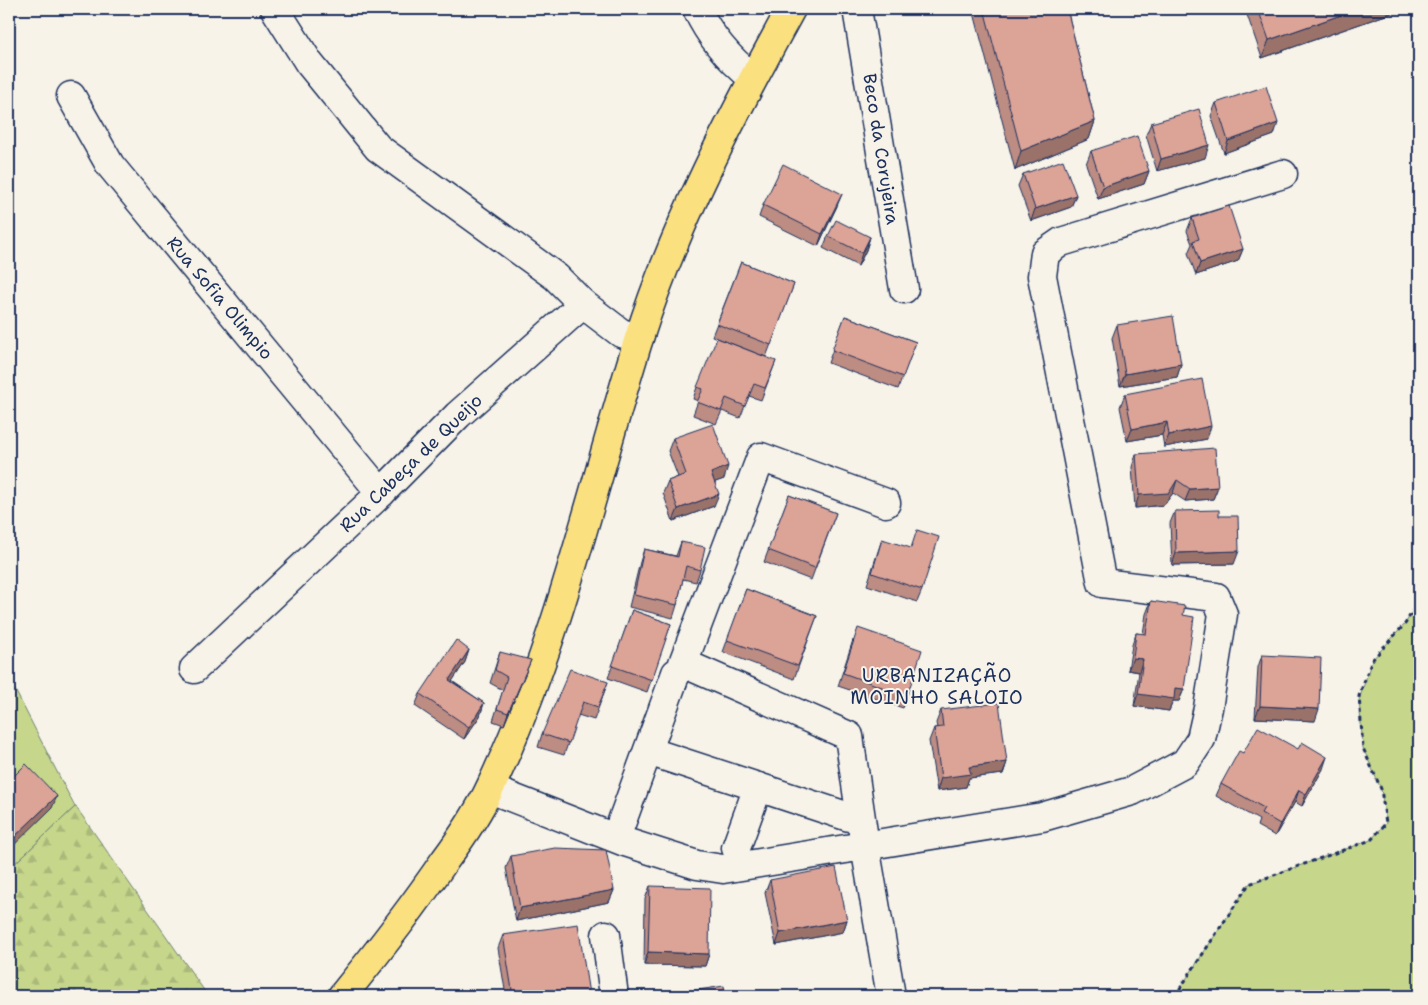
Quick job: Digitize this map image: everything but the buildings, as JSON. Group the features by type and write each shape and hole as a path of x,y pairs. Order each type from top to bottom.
{"main road":[{"path":"342,996 429,884 460,839 490,789 514,733 560,606 639,338 662,270 683,219 753,78 790,9"}],"street":[{"path":"275,9 309,63 378,148 556,277 584,304 621,333 639,338"},
{"path":"697,9 719,46 736,65 753,78"},
{"name":"Beco da Corujeira","path":"857,9 904,289"},
{"name":"Rua Sofia Olimpio","path":"71,96 110,166 381,493"},
{"path":"490,789 625,842 697,865 723,869 1042,817 1132,791 1185,763 1201,739 1208,708 1222,614 1216,598 1102,583 1042,276 1045,253 1061,242 1283,174"},
{"name":"Rua Cabeça de Queijo","path":"194,670 381,493 458,415 584,304"},
{"path":"886,503 761,457 683,663 849,736 891,996"},
{"path":"621,824 676,674"},
{"path":"648,751 849,817"},
{"path":"736,848 758,787"},
{"path":"606,935 614,996"}],"path":[{"path":"1175,996 1250,884 1371,840 1386,823 1381,789 1363,748 1359,696 1372,660 1405,624 1419,600"}],"green space":[{"path":"1419,600 1419,996 1175,996 1249,884 1371,840 1386,823 1381,789 1363,748 1359,700 1372,660 1405,624"},
{"path":"12,684 75,807 9,869 9,686"},
{"path":"75,807 208,996 9,996 9,869"}],"district":[{"name":"URBANIZAÇÃO MOINHO SALOIO","path":"937,686"}]}
